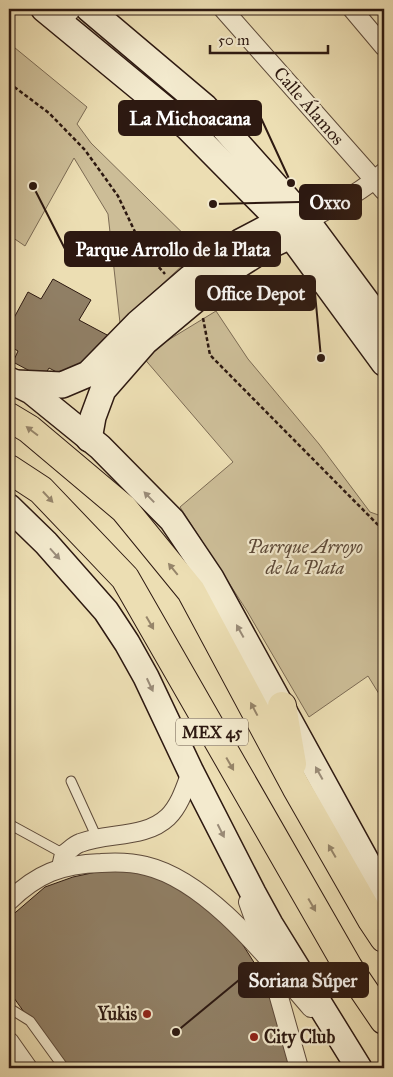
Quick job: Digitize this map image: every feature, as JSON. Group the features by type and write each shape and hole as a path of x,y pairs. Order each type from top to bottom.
{"main road":[{"name":"MEX 45","path":"9,417 29,428 124,509 191,592 296,787 384,938"},
{"name":"MEX 45","path":"9,469 41,490 124,578 348,967 384,1020"},
{"path":"282,706 296,787"}],"street":[{"name":"Calle Álamos","path":"223,9 381,181"},
{"path":"352,9 384,47"},
{"path":"75,15 187,127 292,226 384,324"},
{"path":"89,439 94,416 103,390 191,290 240,242 292,226 337,205 381,181"},
{"path":"292,226 384,363"},
{"path":"12,381 62,385 88,374 138,323 191,290"},
{"path":"12,381 31,391 100,447 172,520 211,578 282,706 341,804 374,868 384,893"},
{"path":"9,507 46,543 106,611 127,643 146,677 237,864 270,924 359,1068"},
{"path":"9,901 26,884 63,861 78,844 97,838 146,830 168,817 182,796 191,772"},
{"path":"63,861 90,863 120,862 147,866 173,876 225,914 268,958 346,1048"},
{"path":"237,864 268,958 299,1068"},
{"path":"9,1041 28,1068"}],"lane":[{"path":"71,781 97,838"},
{"path":"9,824 63,861"},
{"path":"9,1008 30,1021 64,1068"}],"path":[{"path":"9,83 49,113 85,150 118,196 136,234 157,265 191,290 202,312 210,355 384,531"}],"green space":[{"path":"9,43 87,107 77,124 91,143 204,254 198,251 120,323 108,214 74,158 25,246 9,235"},
{"name":"Parrque Arroyo de la Plata","path":"216,311 248,359 319,444 370,512 384,517 384,702 368,676 309,717 247,611 180,507 233,462 142,356"}],"building":[{"path":"53,279 91,300 79,320 109,336 68,378 49,368 43,378 13,362 18,351 9,346 9,327 28,292 41,299"},
{"path":"101,871 147,872 169,883 209,910 241,942 264,978 282,1034 290,1068 64,1068 9,991 9,918 45,887 73,877"}],"place":[{"name":"La Michoacana","path":"291,183"},
{"name":"Parque Arrollo de la Plata","path":"33,186"},
{"name":"Oxxo","path":"213,204"},
{"name":"Office Depot","path":"321,358"},
{"name":"Yukis","path":"147,1014"},
{"name":"Soriana Súper","path":"176,1032"},
{"name":"City Club","path":"254,1037"}]}
